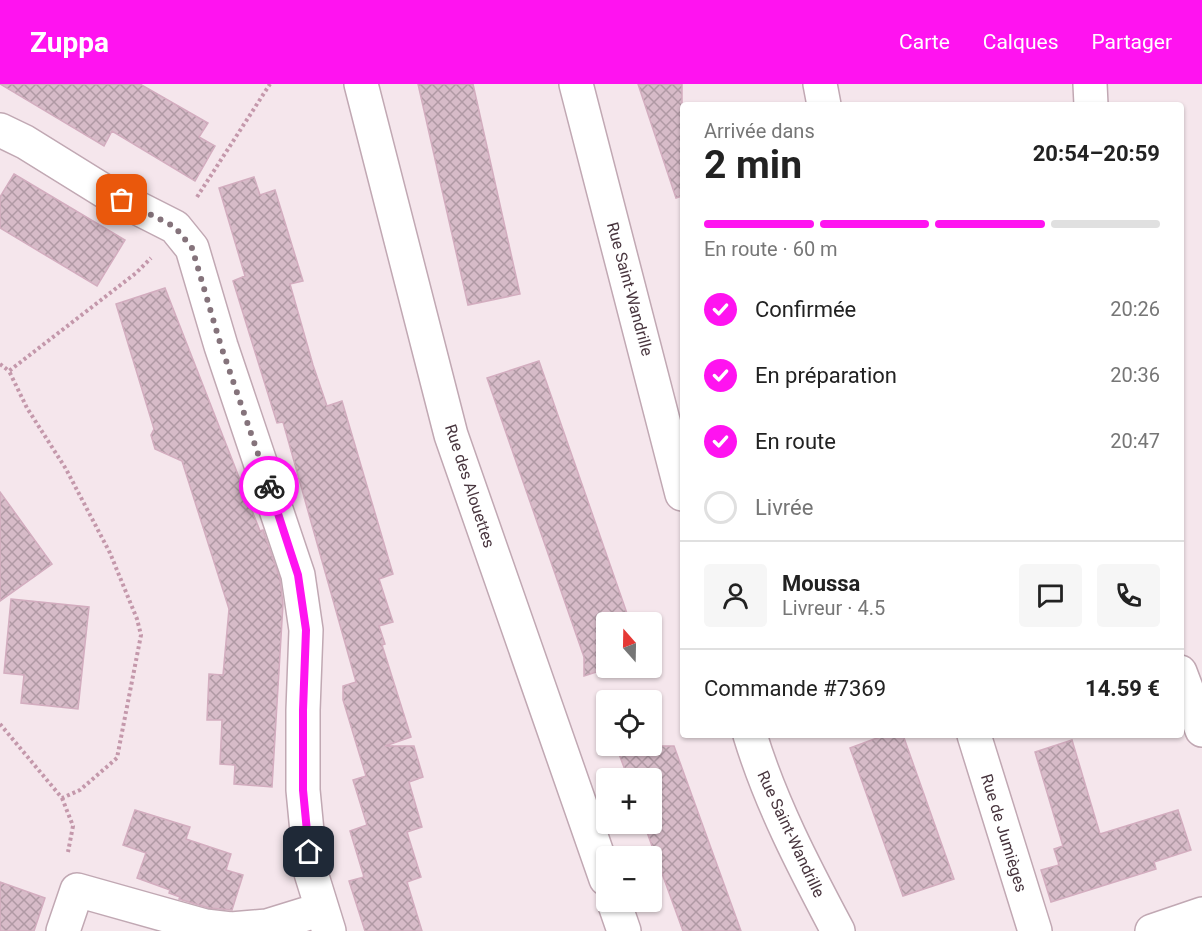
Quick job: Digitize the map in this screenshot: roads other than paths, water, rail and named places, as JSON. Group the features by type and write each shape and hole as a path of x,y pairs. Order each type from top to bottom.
{"street":[{"name":"Rue des Alouettes","path":"361,84 451,435 596,850"},
{"name":"Rue Saint-Wandrille","path":"576,84 680,487"},
{"path":"820,84 823,102"},
{"path":"1090,84 1091,102"},
{"path":"0,130 25,142 104,191 175,227 192,248 221,346 298,575 306,630 303,790 311,873 326,920 231,930 129,918 77,890 63,931"},
{"path":"1184,683 1202,730"},
{"name":"Rue Saint-Wandrille","path":"751,738 763,777 795,851 838,931"},
{"name":"Rue de Jumièges","path":"975,738 1035,931"},
{"path":"617,912 624,931"},
{"path":"1152,931 1202,914"}]}
